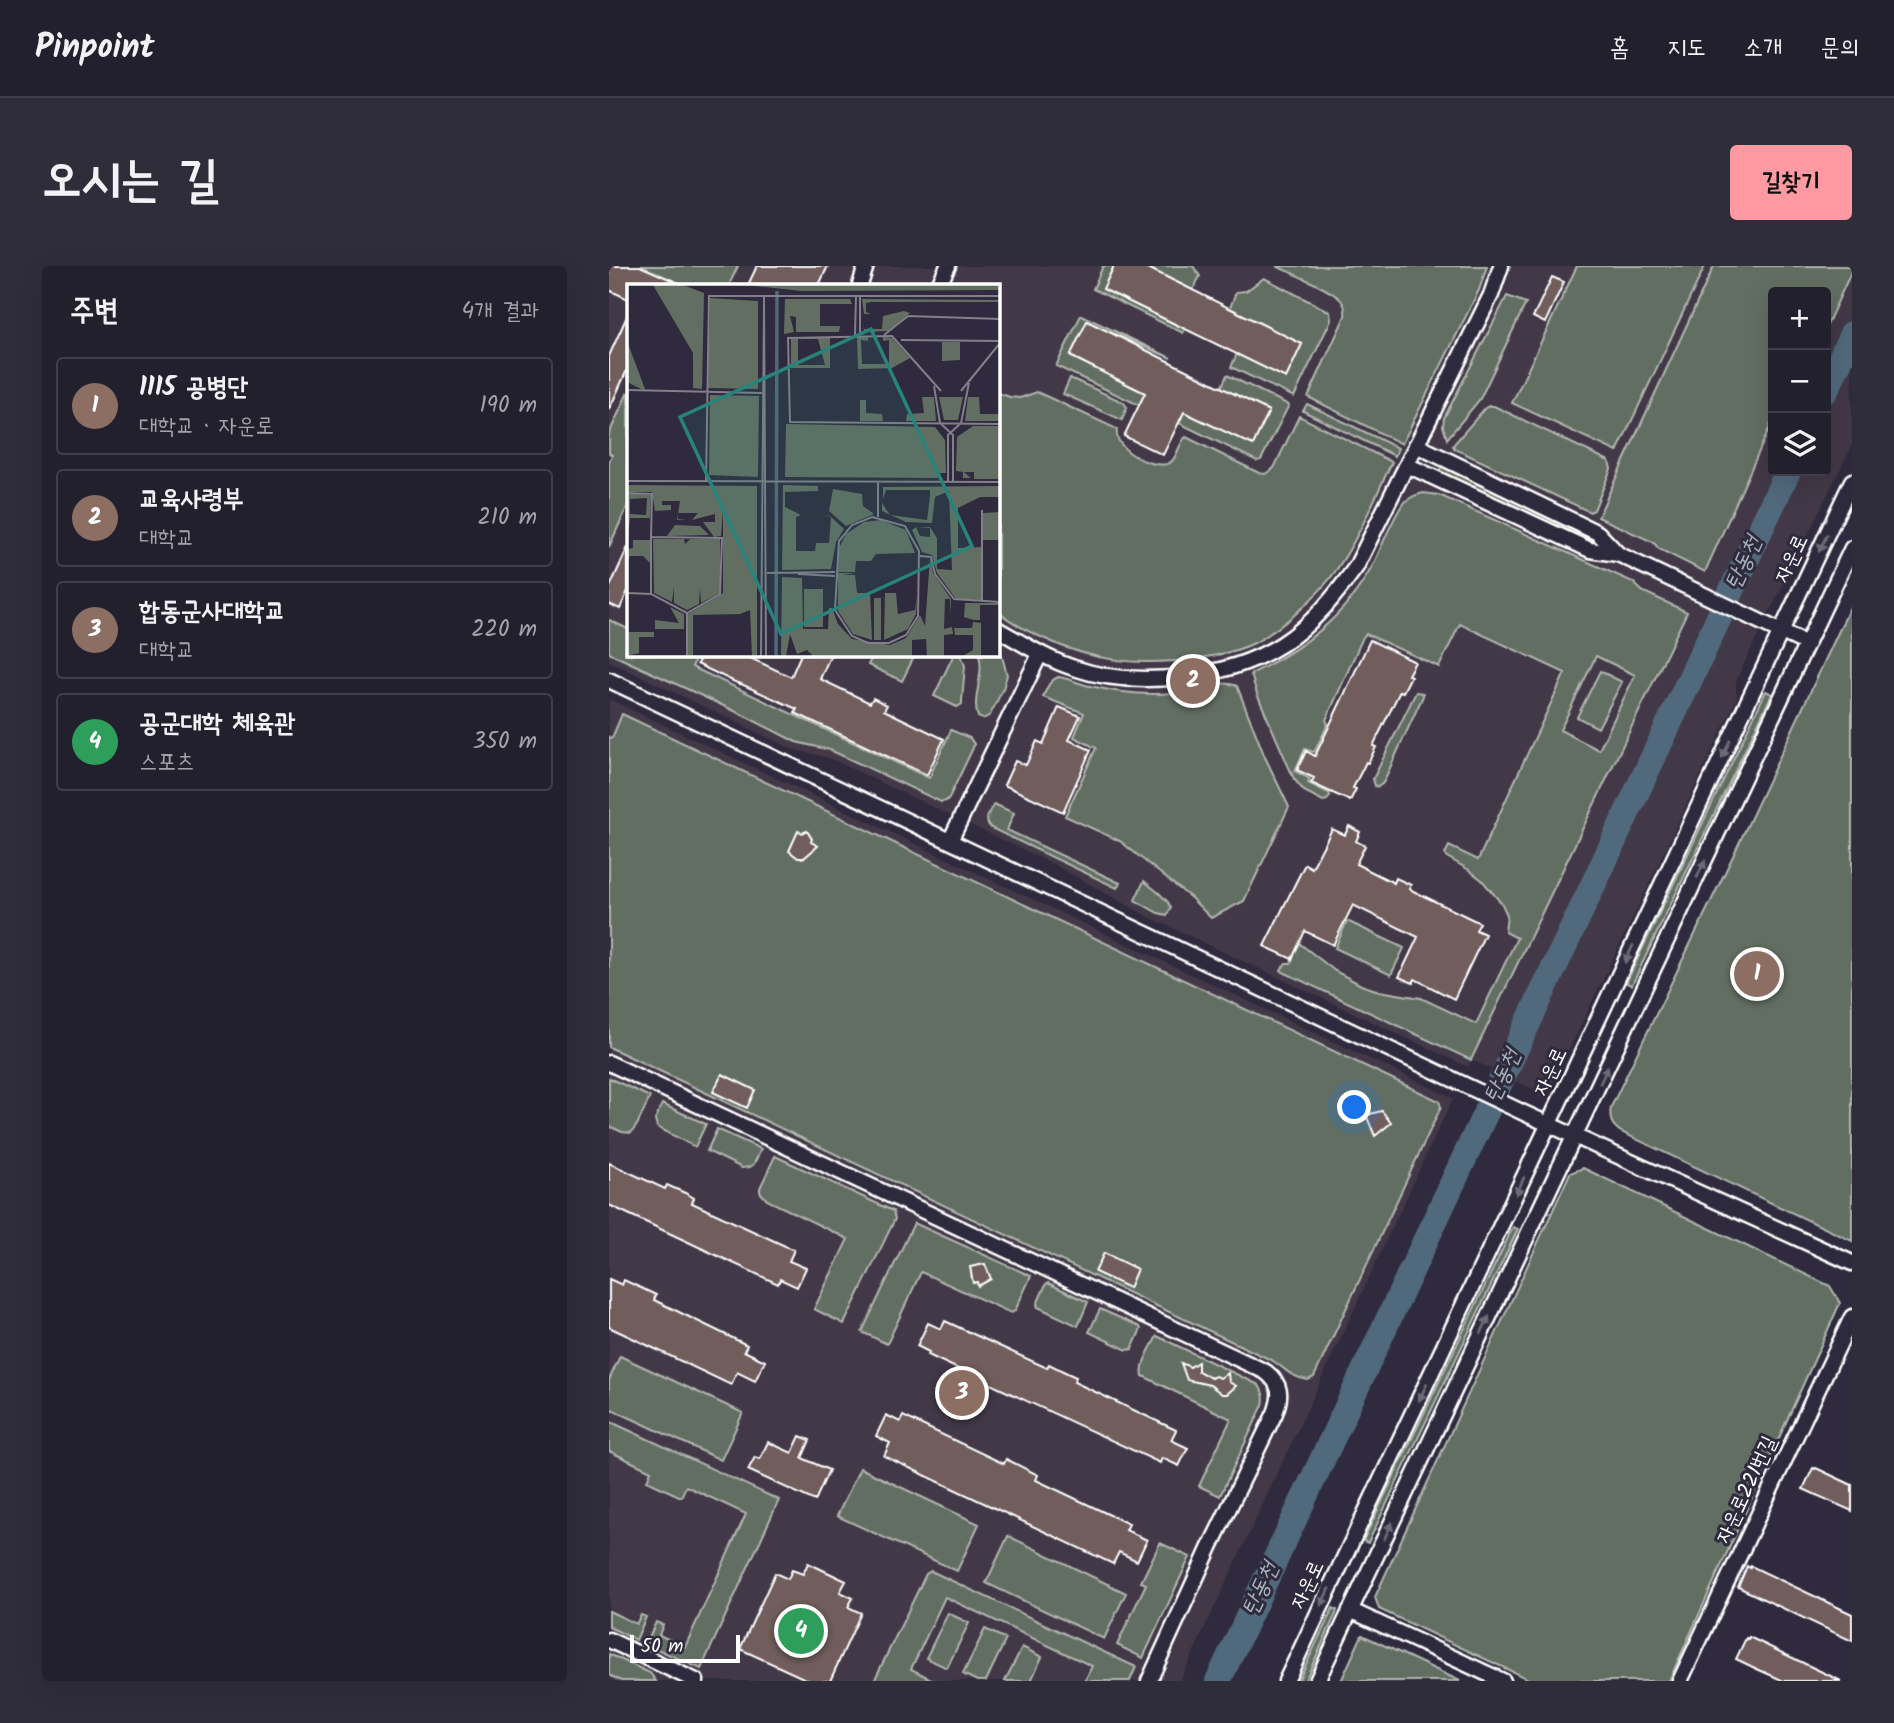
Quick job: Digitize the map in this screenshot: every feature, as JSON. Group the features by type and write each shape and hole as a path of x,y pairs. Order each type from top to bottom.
{"street":[{"path":"860,284 866,266"},
{"path":"939,284 948,266"},
{"path":"999,630 1040,654 1075,668 1104,676 1164,679 1236,666 1282,644 1309,623 1333,598 1356,567 1491,295 1501,266"},
{"path":"1416,445 1598,533 1618,554"},
{"path":"1407,465 1590,550 1618,554 1807,644"},
{"name":"자운로","path":"1286,1681 1852,481"},
{"path":"1317,1681 1852,548"},
{"path":"950,841 1040,654"},
{"path":"609,680 1549,1125 1852,1263"},
{"path":"609,1063 1266,1372 1274,1379 1280,1394 1275,1413 1210,1546 1149,1681"},
{"name":"자운로221번길","path":"1680,1681 1852,1317"},
{"path":"1350,1610 1503,1681"},
{"path":"609,1640 686,1679"}],"shaded area":[{"path":"609,266 1852,266 1852,445 1737,678 1737,698 1641,901 1550,1089 1540,1098 1537,1097 1539,1092 1472,1060 1468,1067 1145,915 1053,864 829,758 792,749 609,661"},
{"path":"609,699 1453,1098 1180,1681 609,1681"}],"green space":[{"path":"640,266 738,266 729,284 681,284"},
{"path":"1103,266 1114,266 1103,289 1185,329 1183,333 1093,289"},
{"path":"1144,266 1193,266 1200,276 1193,290"},
{"path":"1276,266 1487,266 1479,290 1402,444 1308,397 1345,316 1345,307 1341,300 1328,291"},
{"path":"1577,266 1705,266 1617,452 1512,403"},
{"path":"1714,266 1852,266 1831,316 1831,287 1768,287 1768,431 1705,572 1659,549 1653,542 1598,517"},
{"path":"1264,278 1330,312 1331,320 1294,397 1231,367 1237,354 1286,378 1302,344 1230,308 1236,292 1246,291"},
{"path":"1507,296 1526,303 1480,399 1447,439 1443,426 1444,418"},
{"path":"1081,315 1171,358 1087,322 1070,356 1145,393 1139,405 1056,366"},
{"path":"1227,375 1289,405 1261,460 1257,461 1179,423 1184,412 1253,445 1269,411 1221,388"},
{"path":"1070,378 1123,402 1127,407 1122,420 1063,394"},
{"path":"1037,392 1117,429 1117,436 1126,450 1151,463 1170,463 1186,437 1265,474 1274,468 1299,416 1392,462 1361,528 1333,575 1307,603 1274,631 1241,648 1202,658 1135,662 1099,657 1037,635 999,612 999,393 1020,398"},
{"path":"627,394 627,507 609,547 609,462 612,455 609,453 609,434"},
{"path":"1307,404 1398,448 1395,456 1303,411"},
{"path":"1489,406 1609,461 1611,469 1594,510 1590,512 1455,449 1454,444"},
{"path":"1443,465 1576,528 1577,534 1440,474"},
{"path":"1423,493 1439,495 1633,582 1642,591 1687,612 1471,1060 1281,970 1286,963 1291,963 1299,943 1335,971 1361,985 1421,998 1476,1024 1517,938 1505,932 1507,915 1502,904 1482,880 1445,854 1449,846 1478,860 1565,673 1460,624 1439,667 1366,634 1326,720 1328,724 1315,751 1305,749 1295,771 1310,779 1308,783 1329,793 1327,800 1323,801 1304,791 1294,779 1251,674 1305,642 1336,616 1362,584 1404,502","holes":["1596,656 1635,675 1599,750 1560,730"]},
{"path":"1852,603 1852,1241 1621,1132 1611,1121 1610,1115 1611,1107"},
{"path":"609,620 627,629 627,656 697,656 692,667 929,778 951,730 970,738 974,744 973,748 949,798 941,802 830,750 796,742 609,653"},
{"path":"999,651 1007,675 990,715 983,719 978,717 976,710 979,656 999,656"},
{"path":"872,656 914,656 902,681 868,665"},
{"path":"953,656 961,656 965,666 962,704 957,707 934,696"},
{"path":"1600,671 1622,682 1598,728 1577,717"},
{"path":"1058,677 1100,688 1141,694 1172,693 1222,683 1237,686 1265,757 1289,807 1244,901 1211,918 1191,898 1120,841 1065,816 1096,748 1074,737 1084,713 1043,697 1050,683"},
{"path":"1766,691 1772,694 1632,985 1626,983"},
{"path":"1416,692 1423,693 1423,696 1383,783 1375,786 1373,779"},
{"path":"622,714 1439,1101 1441,1107 1314,1377 1308,1380 1297,1377 1273,1361 609,1047 609,737 612,738"},
{"path":"994,804 1014,813 1007,830 1120,883 1117,888 991,828 987,819"},
{"path":"1144,881 1168,902 1171,908 1167,915 1135,900"},
{"path":"1347,921 1404,948 1391,975 1335,948"},
{"path":"609,1078 650,1097 631,1133 609,1126"},
{"path":"662,1104 706,1124 695,1147 657,1127 655,1119"},
{"path":"717,1129 761,1149 754,1164 742,1168 707,1151"},
{"path":"775,1156 893,1211 895,1219 844,1324 814,1309 848,1239 767,1200 760,1188"},
{"path":"1583,1168 1830,1286 1840,1303 1669,1681 1532,1681 1379,1609 1375,1597 1570,1173"},
{"path":"914,1223 1031,1276 1015,1311 1011,1313 921,1272 887,1344 862,1332"},
{"path":"1513,1227 1518,1229 1368,1543 1363,1541"},
{"path":"1048,1283 1088,1302 1078,1326 1038,1307"},
{"path":"1100,1309 1140,1327 1132,1349 1127,1350 1089,1332"},
{"path":"1157,1336 1259,1385 1263,1392 1263,1405 1220,1496 1199,1486 1231,1419 1143,1376 1145,1361"},
{"path":"620,1356 743,1413 721,1460 609,1408 609,1380"},
{"path":"609,1421 779,1500 701,1669 646,1644 656,1622 663,1625 659,1635 685,1647 746,1514 686,1486 681,1497 647,1481 651,1471 609,1451"},
{"path":"860,1468 979,1524 957,1571 837,1516"},
{"path":"1008,1536 1126,1593 1104,1639 986,1583"},
{"path":"1160,1543 1190,1557 1143,1658 1117,1645 1146,1584 1141,1582"},
{"path":"931,1571 1136,1667 1130,1681 1085,1681 1092,1666 945,1597 911,1669 935,1681 874,1681 926,1574"},
{"path":"1333,1608 1337,1610 1336,1614 1305,1681 1298,1681"},
{"path":"609,1611 636,1624 641,1615 646,1617 636,1640 609,1627"},
{"path":"948,1613 969,1623 947,1668 926,1658"},
{"path":"985,1629 1006,1639 986,1681 977,1681 963,1674"},
{"path":"1362,1635 1460,1681 1341,1681"},
{"path":"1022,1647 1042,1657 1031,1681 1005,1681"},
{"path":"609,1654 650,1673 656,1681 621,1681 609,1675"}],"building":[{"path":"609,266 640,266 681,284 627,284 627,299 609,290"},
{"path":"757,266 828,266 819,284 748,284"},
{"path":"1114,266 1144,266 1302,344 1286,378 1103,289"},
{"path":"1552,277 1564,282 1545,323 1533,317"},
{"path":"627,316 627,370 609,410 609,356"},
{"path":"1087,321 1269,411 1253,445 1184,412 1163,455 1124,436 1145,393 1070,356"},
{"path":"627,549 627,593 620,609 609,604 609,589"},
{"path":"1370,640 1415,662 1408,675 1411,676 1403,692 1400,691 1373,746 1376,747 1353,788 1356,789 1350,801 1311,783 1314,778 1297,770 1306,751 1315,756"},
{"path":"701,656 746,656 791,677 800,656 830,656 820,679 870,703 873,698 887,705 884,710 944,739 927,775 795,713 797,709 697,664"},
{"path":"1059,707 1080,716 1069,740 1091,750 1063,812 1004,785 1015,761 1026,765 1037,741 1043,744"},
{"path":"1349,826 1360,832 1356,841 1365,846 1356,864 1394,883 1396,878 1411,885 1409,889 1480,923 1476,930 1485,934 1454,999 1415,979 1413,983 1399,977 1418,937 1353,905 1333,945 1305,931 1292,959 1264,946 1305,864 1312,868 1332,829 1345,835"},
{"path":"798,831 807,831 811,842 818,846 804,858 798,858 789,851"},
{"path":"722,1074 755,1090 747,1108 713,1092"},
{"path":"1382,1111 1391,1123 1375,1136 1366,1115"},
{"path":"609,1163 665,1189 667,1185 685,1193 694,1198 692,1203 794,1250 789,1261 806,1268 797,1287 780,1279 778,1284 609,1205"},
{"path":"1104,1253 1137,1269 1129,1288 1095,1272"},
{"path":"985,1264 991,1279 978,1286 977,1282 973,1283 970,1267"},
{"path":"609,1279 622,1285 624,1280 656,1295 654,1300 747,1345 744,1351 765,1361 755,1381 737,1372 731,1385 609,1327"},
{"path":"945,1321 1047,1368 1049,1364 1076,1377 1074,1382 1176,1430 1171,1440 1188,1448 1179,1466 1162,1458 1160,1463 928,1355 929,1352 917,1346 928,1323 941,1329"},
{"path":"1198,1362 1198,1371 1211,1378 1220,1378 1228,1373 1229,1382 1236,1386 1227,1394 1222,1394 1210,1385 1187,1380 1181,1363 1190,1367"},
{"path":"886,1415 900,1422 903,1416 1004,1464 1006,1459 1038,1475 1036,1480 1129,1524 1126,1530 1147,1540 1137,1561 1119,1552 1113,1564 884,1456 890,1443 876,1436"},
{"path":"800,1436 810,1440 802,1458 829,1470 815,1501 748,1470 755,1457 760,1459 768,1442 792,1453"},
{"path":"1813,1468 1852,1485 1852,1511 1803,1489"},
{"path":"808,1563 846,1581 840,1592 853,1598 848,1607 861,1613 830,1681 810,1681 740,1649 775,1573 788,1579 792,1570 803,1574"},
{"path":"1747,1566 1852,1614 1852,1641 1738,1587"},
{"path":"1749,1637 1841,1681 1784,1681 1736,1659"}],"waterway":[{"name":"탄동천","path":"1831,379 1852,334"},
{"name":"탄동천","path":"1218,1681 1786,476"}],"place":[{"name":"교육사령부","path":"1193,681"},
{"name":"1115 공병단","path":"1757,974"},
{"name":"합동군사대학교","path":"962,1393"},
{"name":"공군대학 체육관","path":"801,1631"}]}
